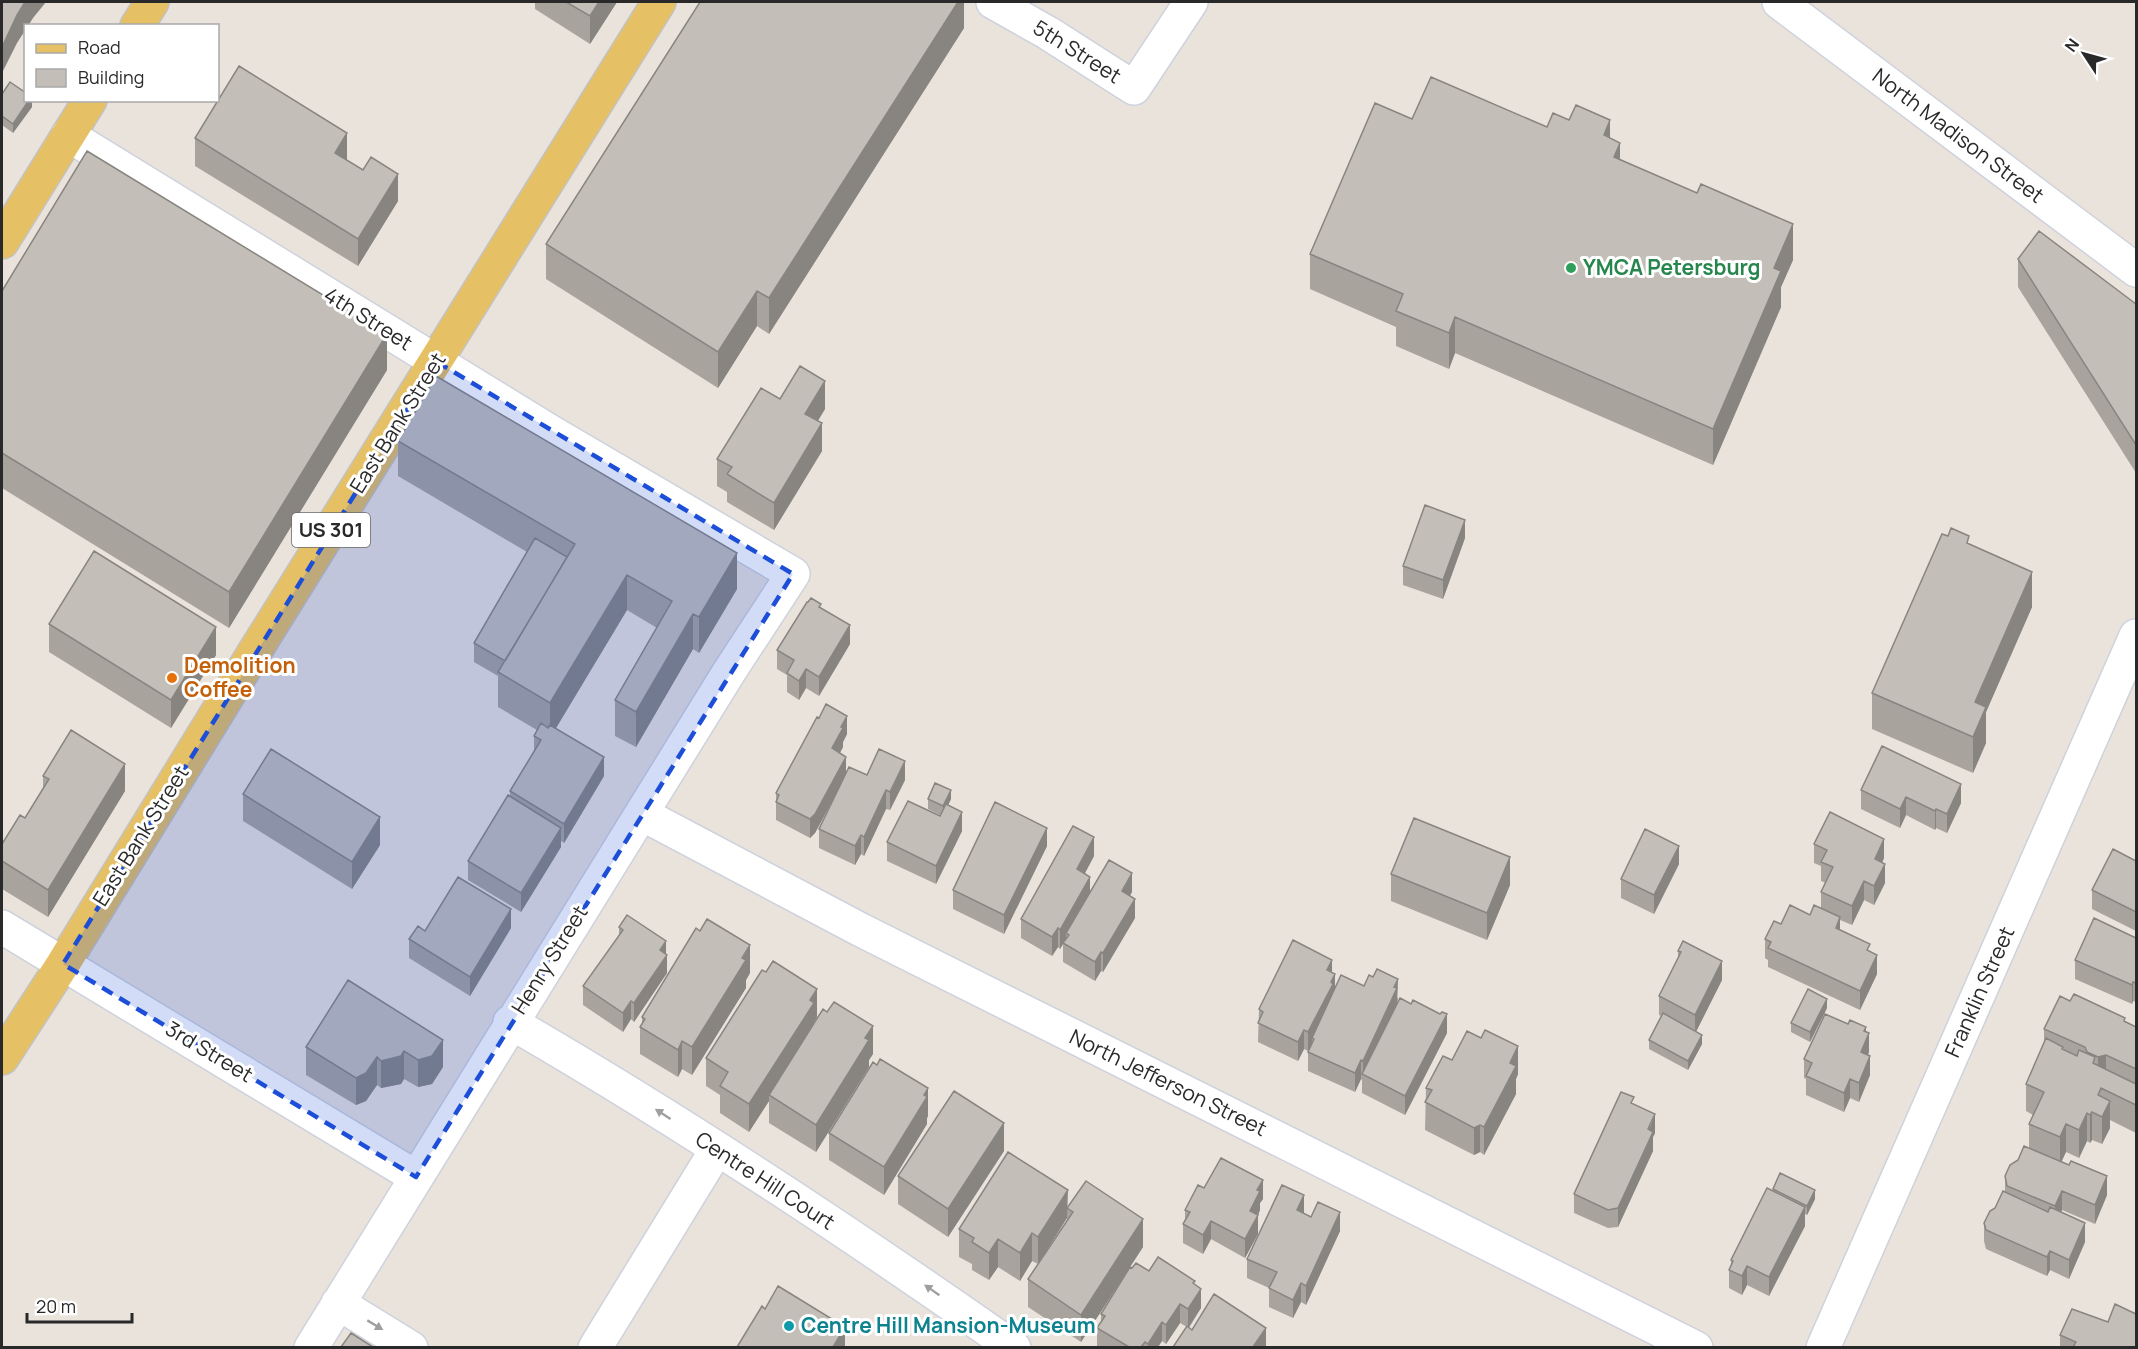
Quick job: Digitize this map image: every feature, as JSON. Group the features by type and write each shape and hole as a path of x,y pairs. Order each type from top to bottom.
{"main road":[{"path":"138,24 152,2"},
{"name":"East Bank Street","path":"2,1058 63,964 659,2"},
{"path":"2,242 89,102"}],"street":[{"name":"5th Street","path":"993,2 1048,33 1134,88 1191,2"},
{"name":"North Madison Street","path":"1779,2 2136,270"},
{"name":"4th Street","path":"68,135 437,362 793,574"},
{"name":"Henry Street","path":"311,1347 510,1022 793,574"},
{"name":"Franklin Street","path":"1823,1347 2136,636"},
{"name":"North Jefferson Street","path":"642,814 872,935 1696,1347"},
{"name":"3rd Street","path":"2,927 416,1177"},
{"name":"Centre Hill Court","path":"510,1022 612,1081 909,1275 1014,1347"},
{"path":"595,1347 717,1149"},
{"path":"338,1303 411,1347"}],"highlighted area":[{"path":"437,362 793,574 416,1177 63,964"}],"building":[{"path":"2,2 25,2 2,47"},
{"path":"566,2 599,2 590,16"},
{"path":"700,2 958,2 769,298 757,291 718,352 546,244"},
{"path":"239,66 347,133 335,153 363,170 371,157 398,174 358,239 195,138"},
{"path":"1431,77 1547,127 1553,113 1569,120 1576,105 1610,120 1604,135 1620,143 1614,157 1697,193 1701,184 1793,224 1774,268 1781,271 1713,429 1455,317 1449,333 1396,311 1403,294 1310,254 1375,103 1412,119"},
{"path":"10,82 24,92 24,102 28,102 13,124 2,116 2,94"},
{"path":"87,151 387,334 229,592 2,453 2,291"},
{"path":"2039,231 2136,304 2136,445 2018,259"},
{"path":"800,366 825,381 805,414 822,423 774,503 727,474 732,467 717,459 761,388 780,399"},
{"path":"436,376 737,553 699,617 693,614 636,712 615,700 672,601 627,575 550,703 498,672 575,544 398,441"},
{"path":"1425,505 1465,520 1443,580 1403,566"},
{"path":"1951,528 1969,536 1967,543 2032,572 1975,702 1986,707 1973,737 1872,693 1942,534 1948,536"},
{"path":"535,538 567,557 505,661 474,643"},
{"path":"94,551 216,627 171,700 49,624"},
{"path":"811,598 821,604 819,607 850,625 819,677 806,669 799,681 787,673 794,660 777,650"},
{"path":"826,704 847,716 832,748 846,757 815,814 810,819 776,802 779,795 776,793"},
{"path":"541,723 548,728 550,725 604,757 564,824 510,791 541,740 534,736"},
{"path":"71,730 125,764 48,890 2,861 2,844 20,815 25,818 49,779 43,776"},
{"path":"1882,746 1961,784 1947,814 1936,809 1935,811 1906,797 1900,809 1861,790"},
{"path":"271,749 380,817 352,862 243,794"},
{"path":"879,749 905,761 890,792 886,790 864,837 861,835 855,846 819,829 849,767 867,775"},
{"path":"935,783 951,790 943,806 928,799"},
{"path":"508,795 561,828 521,893 468,861"},
{"path":"908,801 940,816 946,804 962,812 936,866 887,842"},
{"path":"995,802 1047,828 1004,915 953,890"},
{"path":"1830,812 1884,839 1875,859 1885,864 1874,886 1864,881 1852,906 1821,892 1833,867 1821,862 1827,850 1814,844"},
{"path":"1414,818 1510,857 1487,913 1391,874"},
{"path":"1073,826 1094,837 1077,869 1090,877 1060,930 1058,928 1052,937 1021,919"},
{"path":"1645,829 1679,846 1654,895 1621,879"},
{"path":"2113,849 2136,861 2136,912 2092,890"},
{"path":"1109,860 1132,873 1122,891 1135,899 1103,953 1101,952 1095,962 1063,943 1069,935 1066,933"},
{"path":"458,877 511,909 470,977 409,939 418,926 425,931"},
{"path":"1790,905 1810,915 1814,905 1840,917 1836,928 1870,944 1867,950 1877,955 1860,991 1768,948 1771,942 1765,939 1774,921 1781,924"},
{"path":"627,915 666,941 660,950 667,955 634,1003 631,1001 623,1013 583,986 623,930 619,927"},
{"path":"2094,918 2136,938 2136,983 2133,982 2132,985 2075,960"},
{"path":"707,919 750,945 742,958 746,960 692,1047 682,1041 678,1050 640,1027 645,1019 642,1017 696,928 700,931"},
{"path":"1293,940 1332,960 1327,970 1335,974 1331,982 1333,984 1308,1032 1304,1030 1298,1042 1258,1023 1263,1012 1259,1009"},
{"path":"1683,941 1722,961 1695,1015 1659,996 1681,952 1678,951"},
{"path":"773,961 817,989 810,1000 814,1003 749,1104 720,1086 728,1072 706,1058 762,970 766,972"},
{"path":"1377,969 1398,979 1394,987 1397,988 1363,1061 1361,1060 1355,1073 1308,1052 1314,1039 1312,1038 1341,975 1364,986 1369,975 1373,977"},
{"path":"348,980 443,1040 432,1056 418,1060 404,1051 401,1056 381,1061 377,1057 366,1073 356,1078 306,1047"},
{"path":"1808,989 1827,999 1810,1032 1791,1023"},
{"path":"2074,994 2125,1018 2124,1021 2136,1027 2136,1069 2106,1055 2098,1057 2087,1052 2085,1047 2044,1029 2060,996 2070,1001"},
{"path":"1400,998 1411,1004 1413,1000 1440,1014 1442,1012 1447,1014 1405,1096 1362,1074"},
{"path":"834,1002 873,1026 865,1038 869,1040 816,1125 769,1095 823,1009 827,1012"},
{"path":"1663,1013 1702,1035 1688,1061 1649,1040"},
{"path":"1825,1014 1848,1024 1850,1020 1866,1027 1864,1031 1869,1033 1861,1052 1870,1056 1859,1083 1850,1079 1844,1093 1806,1076 1812,1063 1804,1059"},
{"path":"1485,1030 1518,1046 1510,1063 1516,1066 1484,1127 1480,1125 1474,1128 1425,1102 1432,1090 1426,1088 1443,1056 1452,1060 1467,1031 1481,1038"},
{"path":"2046,1038 2077,1056 2079,1050 2095,1057 2093,1063 2136,1084 2136,1105 2101,1088 2098,1095 2110,1101 2102,1117 2092,1112 2090,1115 2087,1113 2079,1130 2066,1124 2060,1137 2029,1124 2044,1092 2026,1084"},
{"path":"880,1059 928,1088 924,1095 927,1097 884,1167 829,1133 873,1062 877,1065"},
{"path":"954,1091 1004,1123 948,1209 898,1176"},
{"path":"1621,1092 1634,1097 1631,1103 1655,1114 1648,1129 1653,1132 1618,1208 1608,1210 1574,1194"},
{"path":"2024,1146 2069,1165 2071,1161 2107,1176 2095,1205 2062,1191 2055,1206 2007,1186 2005,1176 2010,1165 2018,1160"},
{"path":"1008,1152 1068,1190 1038,1237 1032,1233 1020,1253 998,1239 989,1253 972,1242 974,1238 959,1229"},
{"path":"1221,1158 1263,1180 1250,1211 1258,1215 1245,1239 1211,1221 1203,1235 1183,1224 1190,1212 1185,1210 1198,1185 1204,1188"},
{"path":"1780,1173 1815,1190 1807,1206 1773,1189"},
{"path":"1086,1181 1143,1219 1081,1315 1028,1279 1073,1212 1067,1208"},
{"path":"1282,1185 1304,1195 1297,1210 1311,1217 1318,1202 1340,1212 1306,1286 1301,1283 1293,1300 1269,1288 1277,1272 1247,1259"},
{"path":"1767,1188 1805,1207 1769,1277 1747,1266 1742,1276 1729,1270 1733,1261 1731,1260"},
{"path":"2003,1191 2048,1212 2050,1207 2085,1223 2069,1260 2050,1251 2047,1257 1986,1230 1984,1223 1990,1211 1995,1208"},
{"path":"1158,1257 1195,1281 1193,1283 1201,1289 1188,1309 1180,1304 1166,1325 1162,1322 1148,1344 1145,1342 1141,1347 1129,1347 1097,1328 1105,1316 1101,1314 1130,1267 1132,1268 1136,1263 1149,1271"},
{"path":"778,1286 845,1327 833,1347 737,1347 762,1306 765,1309"},
{"path":"1214,1294 1266,1328 1253,1347 1173,1347 1187,1326 1192,1330"},
{"path":"2115,1304 2136,1314 2136,1347 2073,1347 2076,1342 2060,1335 2072,1309 2108,1322"},
{"path":"351,1333 373,1347 341,1347"}],"place":[{"name":"YMCA Petersburg","path":"1571,268"},
{"name":"Demolition Coffee","path":"172,678"},
{"name":"Centre Hill Mansion-Museum","path":"789,1326"}]}
